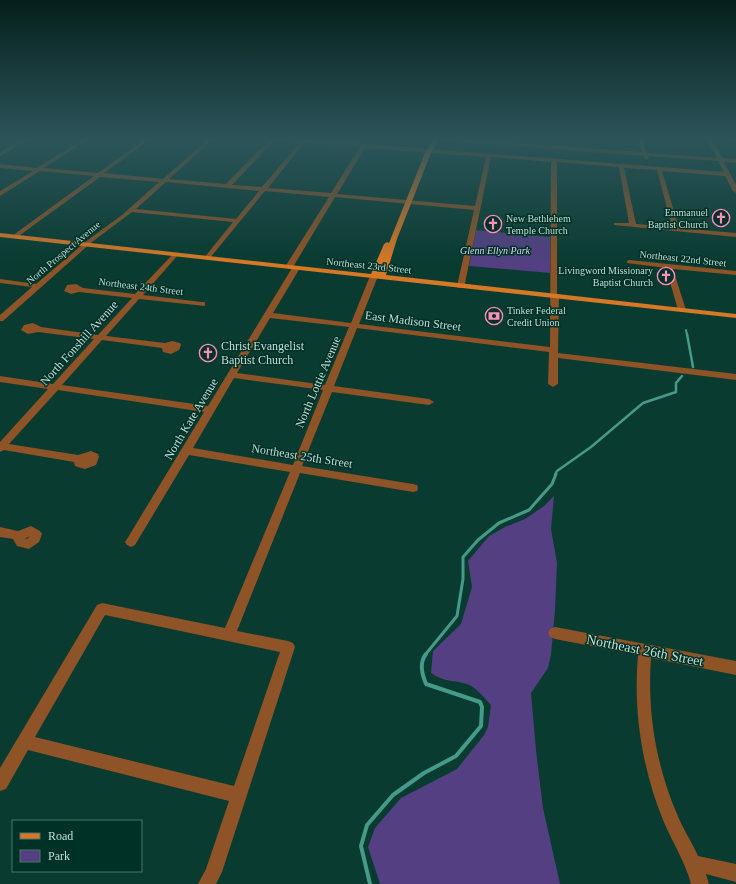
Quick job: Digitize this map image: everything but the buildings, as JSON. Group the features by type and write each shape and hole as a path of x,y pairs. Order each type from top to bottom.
{"main road":[{"name":"North Lottie Avenue","path":"378,276 388,260 390,249 415,180"},
{"name":"Northeast 23rd Street","path":"0,235 736,316"}],"street":[{"path":"0,194 22,180"},
{"path":"14,237 91,180"},
{"path":"155,180 478,208"},
{"path":"227,187 233,180"},
{"path":"207,258 271,180"},
{"name":"North Kate Avenue","path":"131,542 268,315 292,267 342,180"},
{"path":"462,286 484,180"},
{"path":"553,384 554,180"},
{"path":"624,180 633,226"},
{"path":"662,180 676,230"},
{"name":"North Prospect Avenue","path":"0,319 86,244 117,222 163,181"},
{"path":"131,210 238,220"},
{"path":"616,224 736,235"},
{"name":"North Fonshill Avenue","path":"1,446 176,254"},
{"name":"Northeast 22nd Street","path":"629,262 736,274"},
{"path":"669,266 682,310"},
{"name":"North Lottie Avenue","path":"229,635 329,388 378,276"},
{"path":"0,281 38,286"},
{"name":"Northeast 24th Street","path":"78,290 202,304"},
{"name":"East Madison Street","path":"268,315 736,377"},
{"path":"36,329 166,346"},
{"path":"232,375 429,402"},
{"path":"0,379 211,410"},
{"path":"1,446 80,459"},
{"name":"Northeast 25th Street","path":"186,451 413,488"},
{"path":"0,532 21,536"},
{"path":"0,783 102,609 288,647 213,872 207,884"},
{"name":"Northeast 26th Street","path":"555,633 736,668"},
{"path":"645,650 643,666 643,700 661,794 671,819 694,863 700,884"},
{"path":"24,742 238,795"},
{"path":"694,863 736,873"}],"green space":[{"name":"Glenn Ellyn Park","path":"476,230 550,237 550,273 469,266"},
{"path":"554,496 551,529 557,563 551,655 548,668 531,693 543,808 560,884 380,884 368,847 375,828 401,798 457,769 484,735 488,727 491,705 480,693 467,684 444,679 431,673 433,651 461,624 472,587 468,561 489,536 505,527 525,519 544,506"}],"waterway":[{"path":"686,330 687,335"},
{"path":"687,334 693,367"},
{"path":"555,475 557,471 591,447 643,403 676,392 676,383 682,376"},
{"path":"425,655 457,616 463,579 463,557 478,540 499,523 529,510 552,484 556,474"},
{"path":"370,884 361,846 367,825 393,795 424,773 456,756 481,726 482,707 480,702 426,684 422,672 422,661 426,654"}],"place":[{"name":"Emmanuel Baptist Church","path":"721,218"},
{"name":"New Bethlehem Temple Church","path":"493,224"},
{"name":"Livingword Missionary Baptist Church","path":"666,276"},
{"name":"Tinker Federal Credit Union","path":"494,316"},
{"name":"Christ Evangelist Baptist Church","path":"208,353"}]}
